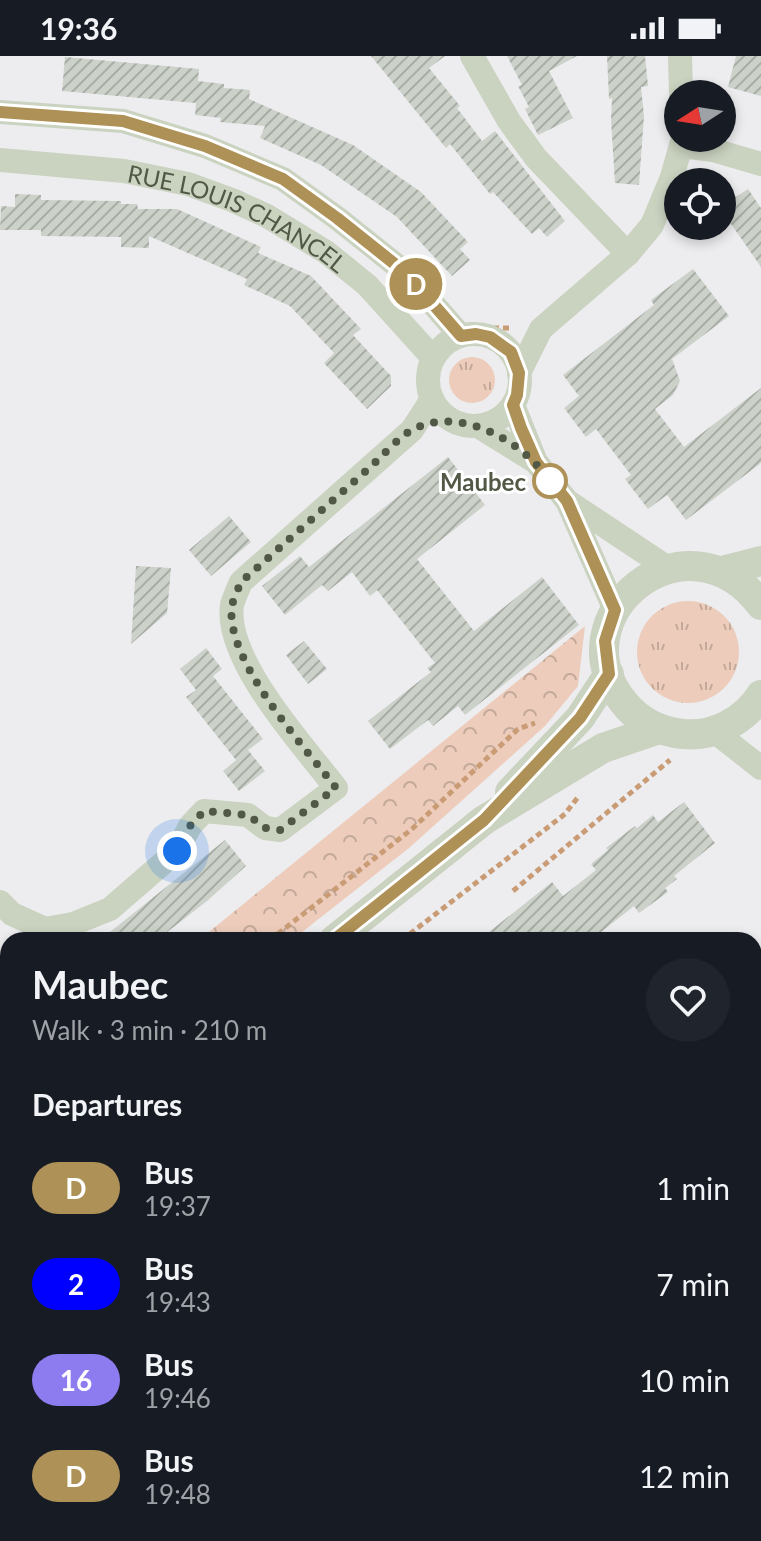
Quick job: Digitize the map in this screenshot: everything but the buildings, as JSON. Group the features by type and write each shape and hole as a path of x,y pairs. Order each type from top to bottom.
{"street":[{"path":"472,56 509,121 536,158 628,254"},
{"path":"680,56 681,80"},
{"name":"RUE LOUIS CHANCEL","path":"0,112 123,121 205,146 283,179 406,273 468,331"},
{"path":"500,341 534,327 628,254 652,225 679,152"},
{"path":"720,152 761,164"},
{"name":"RUE LOUIS CHANCEL","path":"0,160 124,171 188,184 267,216 326,252 367,285 433,358"},
{"path":"519,373 511,352 500,341 468,331 450,340 433,358 428,371 428,385 432,399 451,420 478,426 492,422 513,405 519,373 534,327"},
{"path":"0,902 12,914 45,929 73,924 110,909 177,851 190,826 204,811 248,815 265,828 280,830 336,788 260,690 243,654 234,626 232,605 241,582 412,430 432,399"},
{"path":"513,405 536,462 567,501 615,610"},
{"path":"412,430 451,420"},
{"path":"478,426 536,462"},
{"path":"567,501 668,568"},
{"path":"722,571 761,561"},
{"path":"761,605 738,580 722,571 705,566 668,568 637,583 615,610 605,641 609,674 622,701 645,722 659,729 686,735 714,731 744,716 761,695"},
{"path":"484,820 580,718 609,674"},
{"path":"344,932 484,820 603,748 659,729"},
{"path":"714,731 761,768"}],"path":[{"path":"468,331 534,327"},
{"path":"280,932 412,829 518,729 543,720 580,718"},
{"path":"513,891 678,754"},
{"path":"412,932 565,814 582,791"}],"green space":[{"path":"472,357 488,364 495,380 488,396 472,403 456,396 449,380 456,364"},
{"path":"688,601 708,605 724,616 735,632 739,652 735,672 724,688 708,699 688,703 668,699 652,688 641,672 637,652 641,632 652,616 668,605"},
{"path":"585,626 578,686 545,726 409,848 302,932 209,932"}],"bus line":[{"name":"D","path":"0,112 123,121 205,146 283,179 406,273 461,336 476,334 500,341 516,362 520,384 513,405 521,428 536,462 567,501 615,610 605,641 609,674 580,718 484,820 344,932"}],"place":[{"name":"Maubec","path":"550,481"}],"route":[{"path":"177,851 190,826 204,811 248,815 265,828 280,830 336,788 260,690 243,654 234,626 232,605 241,582 412,430 451,420 478,426 536,462 550,481"}]}
